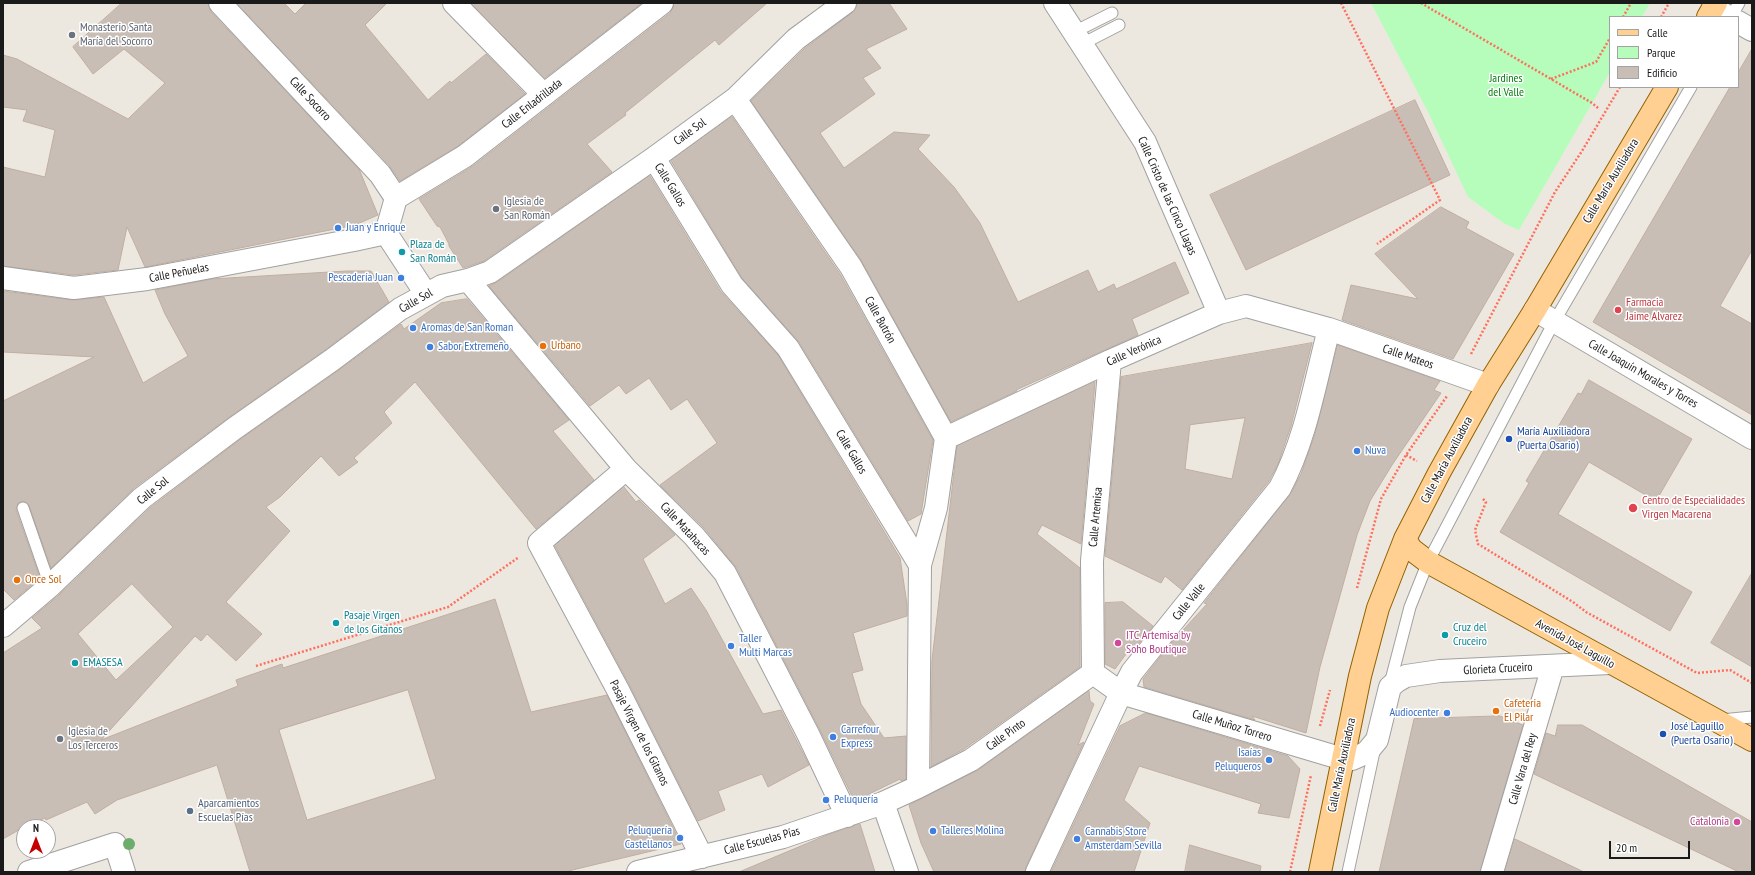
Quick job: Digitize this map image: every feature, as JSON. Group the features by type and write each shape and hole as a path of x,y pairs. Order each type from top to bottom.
{"main road":[{"name":"Calle María Auxiliadora","path":"1320,872 1360,676 1378,608 1405,539 1439,473 1488,385 1535,310 1666,88"},
{"name":"Avenida José Laguillo","path":"1405,539 1411,549 1428,562 1610,664 1752,740"}],"street":[{"name":"Calle Socorro","path":"220,3 380,174 396,198"},
{"path":"454,3 544,95"},
{"name":"Calle Enladrillada","path":"396,198 465,156 662,3"},
{"name":"Calle Sol","path":"3,626 50,586 142,498 236,428 332,360 400,309 442,286 468,280 490,272 654,158 735,99 796,39 845,3"},
{"name":"Calle Cristo de las Cinco Llagas","path":"1055,3 1144,142 1219,313"},
{"path":"1739,23 1752,30"},
{"name":"Calle Butrón","path":"735,99 851,267 946,438"},
{"name":"Calle Gallos","path":"654,158 732,285 788,348 920,565"},
{"path":"396,198 386,233 426,294"},
{"name":"Calle Peñuelas","path":"3,278 74,288 147,280 386,233"},
{"name":"Calle Matahacas","path":"468,280 626,469 694,536 725,573 808,734 847,816"},
{"name":"Calle Verónica","path":"946,438 1110,361 1219,313 1246,306 1329,329"},
{"name":"Calle Joaquín Morales y Torres","path":"1535,310 1752,438"},
{"name":"Calle Mateos","path":"1329,329 1488,385"},
{"name":"Calle Valle","path":"1037,872 1120,693 1132,672 1280,488 1291,468 1300,440 1329,329"},
{"name":"Calle Artemisa","path":"1093,673 1092,561 1110,361"},
{"path":"918,787 920,565 936,508 946,438"},
{"path":"539,543 626,469"},
{"name":"Pasaje Virgen de los Gitanos","path":"539,543 618,690 702,857"},
{"name":"Glorieta Cruceiro","path":"1390,687 1406,676 1418,673 1610,664"},
{"name":"Calle Vara del Rey","path":"1492,872 1553,666"},
{"path":"1093,673 1120,693"},
{"name":"Calle Pinto","path":"883,803 972,760 1093,673"},
{"name":"Calle María Auxiliadora","path":"1377,740 1390,687"},
{"name":"Calle Muñoz Torrero","path":"1120,693 1343,759"},
{"path":"1343,759 1357,757 1367,752 1377,740"},
{"path":"883,803 907,872"},
{"name":"Calle Escuelas Pías","path":"638,872 783,837 883,803"},
{"path":"29,872 115,844 124,872"}],"lane":[{"path":"1720,12 1739,3"},
{"path":"1078,38 1112,13"},
{"path":"1078,38 1119,25"},
{"name":"Calle María Auxiliadora","path":"1390,687 1410,607 1428,562 1554,322 1690,88"},
{"path":"23,508 50,586"},
{"path":"1715,720 1752,717"},
{"name":"Calle María Auxiliadora","path":"1348,872 1377,740"}],"path":[{"path":"1340,3 1440,200 1377,244"},
{"path":"1421,3 1592,102 1598,108"},
{"path":"1624,16 1631,3"},
{"path":"1662,16 1669,3"},
{"path":"1551,79 1596,62 1609,40"},
{"path":"1471,354 1555,192 1582,151 1619,88"},
{"path":"1406,455 1448,395"},
{"path":"1480,496 1486,502 1475,530 1478,544 1573,602 1586,612 1697,673 1730,670 1752,683"},
{"path":"256,666 448,607 539,543"},
{"path":"1290,872 1312,771"}],"green space":[{"name":"Jardines del Valle","path":"1371,3 1650,3 1643,16 1609,16 1609,74 1519,230 1505,224 1468,197 1428,112"}],"building":[{"path":"122,3 208,3 211,12 359,169 378,215 355,225 145,267 127,227 118,270 74,275 3,266 3,167 45,177 55,130 23,121 27,110 3,107 3,55 17,59 128,119 165,83 124,49 93,74 73,47"},
{"path":"237,3 284,3 295,14 306,3 387,3 365,25 428,100 450,81 451,83 486,54 525,94 458,146 400,181 389,165"},
{"path":"471,3 642,3 545,78"},
{"path":"674,3 767,3 719,45 715,40 625,113 626,115 587,144 612,172 484,261 463,268 449,246 440,227 437,226 419,199 473,166 670,13"},
{"path":"857,3 889,3 907,29 866,49 881,68 863,78 875,94 820,133 844,168 894,132 930,135 918,149 954,187 980,223 1018,302 1088,270 1098,292 1114,284 1116,289 1175,262 1189,293 1132,319 1138,335 1016,390 1017,391 951,422 861,260 751,101 804,49 852,13 856,8"},
{"path":"1752,49 1752,250 1720,306 1752,324 1752,415 1593,322 1729,88 1739,88 1739,71"},
{"path":"1415,100 1450,175 1246,270 1210,195"},
{"path":"732,117 840,274 933,440 921,514 908,521 799,342 742,278 671,161"},
{"path":"650,176 721,292 778,355 900,558 907,604 907,616 853,633 863,670 852,673 861,704 884,738 906,736 906,779 901,781 900,779 854,800 819,728 736,567 704,528 660,485 717,443 687,399 671,410 649,378 626,394 619,385 590,406 489,286 497,282"},
{"path":"1441,207 1469,222 1466,228 1514,254 1453,359 1342,320 1351,285 1418,299 1375,254"},
{"path":"347,271 371,271 389,302 134,488 51,568 29,505 24,501 18,503 16,510 40,578 14,600 3,589 3,401 94,357 3,352 3,291 72,300 104,297 143,383 188,356 165,314 155,290 212,279"},
{"path":"467,299 569,420 553,431 594,480 536,529 415,382 384,412 392,423 354,458 358,462 339,476 321,456 280,497 266,507 290,531 226,602 262,634 236,661 207,634 201,641 195,636 101,740 238,686 236,680 282,664 283,668 495,599 531,712 607,695 681,844 564,872 250,872 217,765 117,800 95,814 87,802 48,819 16,819 16,832 3,839 3,653 42,628 32,618 59,595 150,508 242,438 339,370 401,324 404,329 441,303","holes":["132,584 173,627 116,680 78,634","408,690 436,779 307,820 279,730"]},
{"path":"1312,343 1291,426 1278,464 1269,481 1182,590 1165,576 1161,583 1105,556 1121,377","holes":["1245,418 1232,479 1185,469 1190,425"]},
{"path":"1338,345 1440,381 1434,390 1441,393 1392,465 1370,501 1357,535 1320,667 1306,733 1252,716 1255,720 1144,687 1143,679 1172,642 1207,604 1204,603 1291,493 1301,474 1315,434"},
{"path":"1589,380 1692,439 1656,501 1589,462 1558,514 1692,592 1670,631 1500,532 1529,483 1526,481 1578,393 1581,394"},
{"path":"1095,382 1081,544 1042,525 1037,534 1080,568 1080,667 964,749 931,767 932,660 957,446"},
{"path":"624,487 636,502 639,500 675,535 643,559 665,604 691,588 706,610 763,714 781,710 809,765 768,787 762,774 718,791 725,810 698,821 629,684 555,546"},
{"path":"1752,573 1752,667 1711,643"},
{"name":"ITC Artemisa by Soho Boutique","path":"1123,602 1153,626 1131,653 1129,650 1115,669 1105,664 1105,603"},
{"path":"1089,691 1090,701 1094,704 1078,745 1084,742 1025,872 934,872 921,843 909,805 978,770"},
{"path":"1146,713 1288,756 1300,769 1289,818 1258,813 1261,804 1139,766 1124,800 1150,823 1134,872 1051,872 1120,726"},
{"path":"1500,716 1523,725 1480,872 1379,872 1414,719"},
{"path":"1558,725 1582,725 1752,822 1752,872 1739,872 1534,774 1546,733 1555,736"},
{"path":"860,824 875,872 739,872 827,835"},
{"path":"1515,839 1584,872 1505,872"},
{"path":"1190,845 1261,866 1260,872 1185,872"}],"place":[{"name":"Monasterio Santa María del Socorro","path":"72,35"},
{"name":"Iglesia de San Román","path":"496,209"},
{"name":"Juan y Enrique","path":"338,228"},
{"name":"Plaza de San Román","path":"402,252"},
{"name":"Pescadería Juan","path":"401,278"},
{"name":"Farmacia Jaime Alvarez","path":"1618,310"},
{"name":"Aromas de San Roman","path":"413,328"},
{"name":"Urbano","path":"543,346"},
{"name":"Sabor Extremeño","path":"430,347"},
{"name":"María Auxiliadora (Puerta Osario)","path":"1509,439"},
{"name":"Nuva","path":"1357,451"},
{"name":"Centro de Especialidades Virgen Macarena","path":"1633,508"},
{"name":"Once Sol","path":"17,580"},
{"name":"Pasaje Virgen de los Gitanos","path":"336,623"},
{"name":"Cruz del Cruceiro","path":"1445,635"},
{"name":"ITC Artemisa by Soho Boutique","path":"1118,643"},
{"name":"Taller Multi Marcas","path":"731,646"},
{"name":"EMASESA","path":"75,663"},
{"name":"Cafeteria El Pilar","path":"1496,711"},
{"name":"Audiocenter","path":"1447,713"},
{"name":"José Laguillo (Puerta Osario)","path":"1663,734"},
{"name":"Carrefour Express","path":"833,737"},
{"name":"Iglesia de Los Terceros","path":"60,739"},
{"name":"Isaías Peluqueros","path":"1269,760"},
{"name":"Peluquería","path":"826,800"},
{"name":"Aparcamientos Escuelas Pías","path":"190,811"},
{"name":"Catalonia","path":"1737,822"},
{"name":"Talleres Molina","path":"933,831"},
{"name":"Peluquería Castellanos","path":"680,838"},
{"name":"Cannabis Store Amsterdam Sevilla","path":"1077,839"}]}
